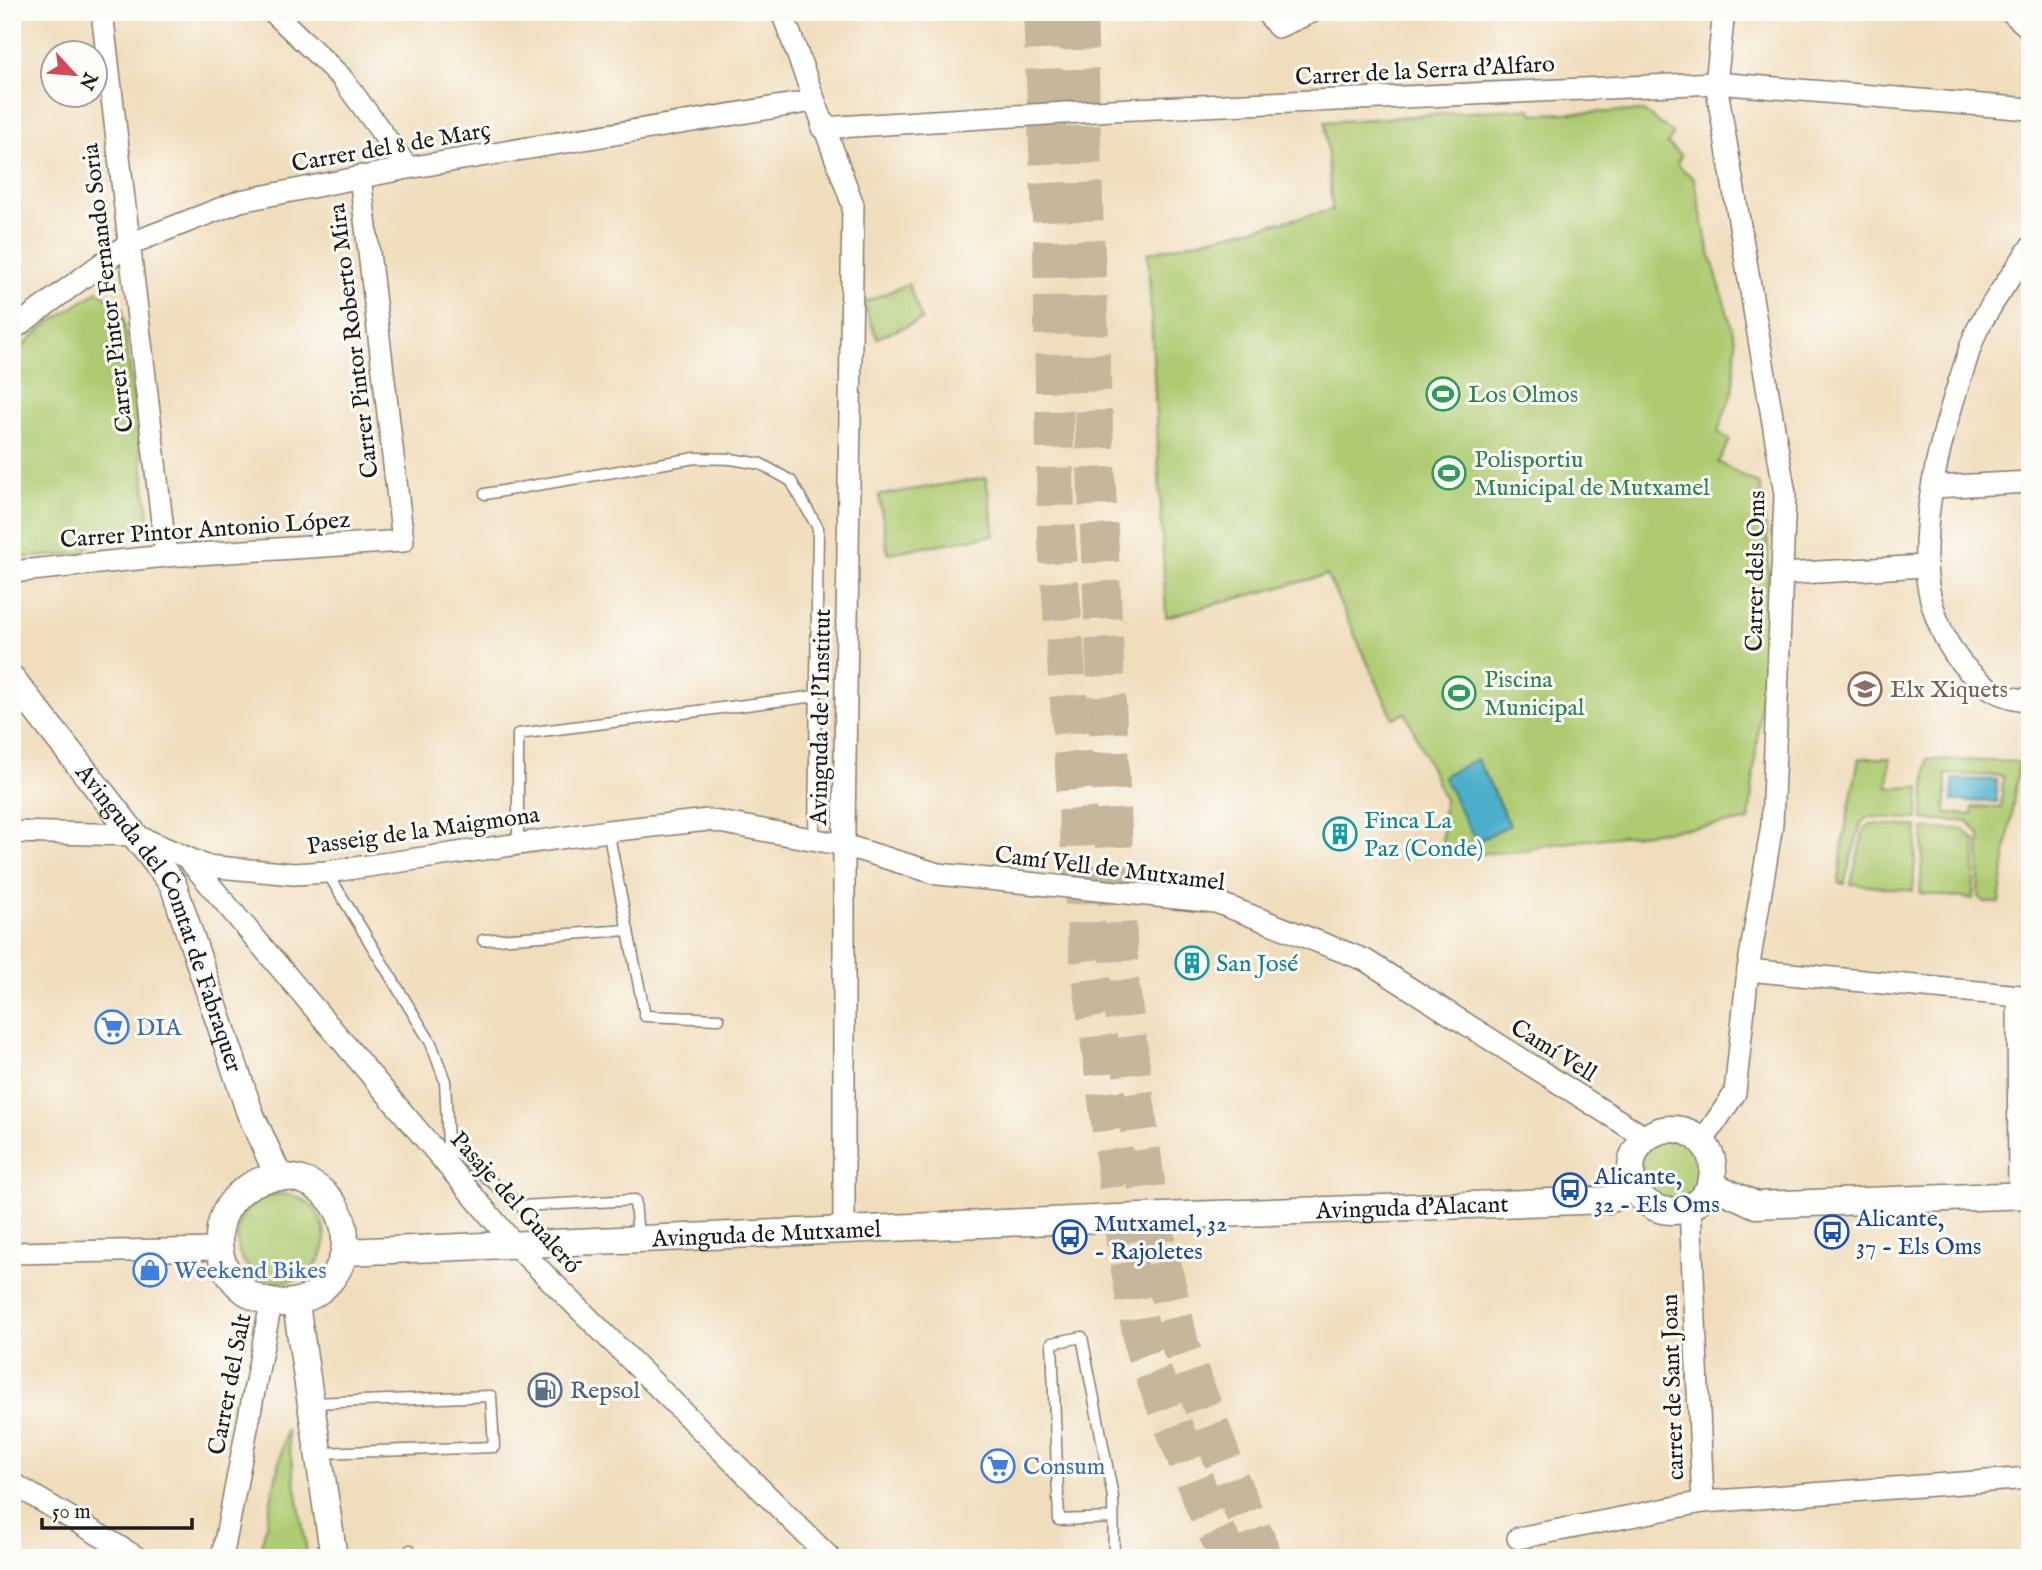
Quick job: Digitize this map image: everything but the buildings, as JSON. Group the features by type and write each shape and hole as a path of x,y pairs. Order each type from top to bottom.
{"street":[{"name":"Carrer Pintor Fernando Soria","path":"102,12 127,246 166,556"},
{"path":"273,12 341,77 408,168"},
{"path":"782,12 822,128"},
{"path":"1266,12 1278,27 1312,12"},
{"name":"Carrer dels Oms","path":"1702,1142 1735,1093 1748,970 1772,825 1786,494 1716,83 1724,12"},
{"path":"2011,12 2030,29"},
{"name":"Carrer de la Serra d'Alfaro","path":"822,128 1112,110 1716,83 2030,109"},
{"name":"Carrer del 8 de Març","path":"12,330 127,246 240,201 360,176 813,101"},
{"name":"Avinguda de l'Institut","path":"822,128 853,205 844,845 844,1230"},
{"name":"Carrer Pintor Roberto Mira","path":"360,176 403,541"},
{"path":"2030,248 1977,330 1950,411 1933,487 1926,566 1933,604 1945,639 1958,659 1987,687 2006,697 2030,700"},
{"path":"1933,487 2030,482"},
{"name":"Carrer Pintor Antonio López","path":"12,572 166,556 403,541"},
{"path":"1782,574 1926,566"},
{"name":"Avinguda del Comtat de Fabraquer","path":"12,679 173,884 250,1113 278,1175"},
{"name":"Passeig de la Maigmona","path":"12,832 135,835 206,866 294,874 327,872 518,843 708,820 844,845"},
{"name":"Camí Vell de Mutxamel","path":"844,845 938,874 1216,902 1365,960 1436,1005"},
{"name":"Pasaje del Gualeró","path":"188,858 514,1244 830,1558"},
{"path":"1710,1184 1756,1205 2024,1195 2024,996 1748,970"},
{"name":"Camí Vell","path":"1436,1005 1646,1138"},
{"path":"1681,1130 1702,1142 1712,1162 1710,1184 1690,1207 1661,1210 1640,1197 1634,1186 1632,1160 1646,1138 1656,1132 1681,1130"},
{"path":"278,1175 306,1180 327,1194 344,1223 345,1252 321,1292 284,1303 250,1295 233,1280 219,1249 222,1216 240,1191 278,1175"},
{"name":"Avinguda d'Alacant","path":"1187,1215 1609,1200 1634,1186"},
{"name":"carrer de Sant Joan","path":"1518,1538 1703,1502 1690,1207"},
{"name":"Avinguda de Mutxamel","path":"345,1252 1187,1215"},
{"path":"12,1253 219,1249"},
{"path":"284,1303 311,1403 334,1558"},
{"name":"Carrer del Salt","path":"222,1558 284,1303"},
{"path":"1703,1502 2030,1478"},
{"path":"12,1483 138,1558"}],"lane":[{"path":"485,494 695,458 731,458 761,464 791,481 818,528 814,838"},
{"path":"518,843 518,734 816,696"},
{"path":"608,831 645,1016 719,1019"},
{"path":"327,872 431,1043 446,1081 448,1145 520,1206 635,1200 638,1239"},
{"path":"483,940 628,930"},
{"path":"1113,1518 1059,1520 1052,1343 1082,1337 1113,1497 1114,1558"},
{"path":"311,1403 491,1396 494,1447 319,1453"}],"green space":[{"name":"Polisportiu Municipal de Mutxamel","path":"1530,108 1533,114 1643,111 1674,134 1667,144 1681,155 1677,164 1694,179 1707,242 1736,342 1733,390 1718,432 1730,440 1718,462 1760,485 1768,545 1769,620 1749,821 1538,846 1524,851 1442,856 1444,799 1406,713 1393,718 1327,575 1166,617 1148,253 1332,210 1325,122"},
{"path":"908,284 922,320 877,338 863,303"},
{"path":"98,291 122,307 150,524 92,540 83,554 12,558 12,356 42,328"},
{"path":"986,478 995,535 888,553 879,495"},
{"path":"1859,758 1890,758 1888,788 1920,787 1918,819 1869,817 1861,823 1844,884 1839,884 1843,840"},
{"path":"1927,759 2019,762 1999,903 1986,903 1978,897 1980,834 1969,822 1923,819","holes":["1946,774 2003,776 2001,808 1973,807 1972,815 1946,813"]},
{"path":"1871,824 1917,827 1913,891 1851,884 1864,829"},
{"path":"1924,829 1963,829 1976,841 1973,899 1920,893"},
{"path":"1672,1138 1684,1140 1695,1147 1702,1158 1702,1182 1695,1193 1684,1200 1672,1202 1660,1200 1649,1193 1642,1182 1640,1170 1642,1158 1649,1147 1660,1140"},
{"path":"272,1194 290,1194 306,1201 318,1213 325,1229 325,1247 318,1263 306,1275 290,1282 272,1282 256,1275 244,1263 237,1247 237,1229 244,1213 256,1201"},
{"path":"286,1429 308,1558 259,1558"}],"water":[{"path":"1477,759 1510,825 1476,842 1443,776"},
{"path":"1953,779 1997,780 1997,802 1952,801"}],"tunnel":[{"path":"1042,12 1052,239 1056,528 1087,943 1125,1241 1144,1350 1205,1507 1229,1558"},
{"path":"1078,12 1085,232 1120,981 1148,1199 1180,1345 1232,1485 1264,1558"}],"place":[{"name":"Los Olmos","path":"1443,394"},
{"name":"Polisportiu Municipal de Mutxamel","path":"1449,473"},
{"name":"Elx Xiquets","path":"1865,689"},
{"name":"Piscina Municipal","path":"1459,693"},
{"name":"Finca La Paz (Conde)","path":"1340,834"},
{"name":"San José","path":"1192,963"},
{"name":"DIA","path":"112,1027"},
{"name":"Alicante, 32 - Els Oms","path":"1570,1190"},
{"name":"Alicante, 37 - Els Oms","path":"1832,1232"},
{"name":"Mutxamel, 32 - Rajoletes","path":"1070,1237"},
{"name":"Weekend Bikes","path":"150,1270"},
{"name":"Repsol","path":"545,1390"},
{"name":"Consum","path":"998,1466"}]}
